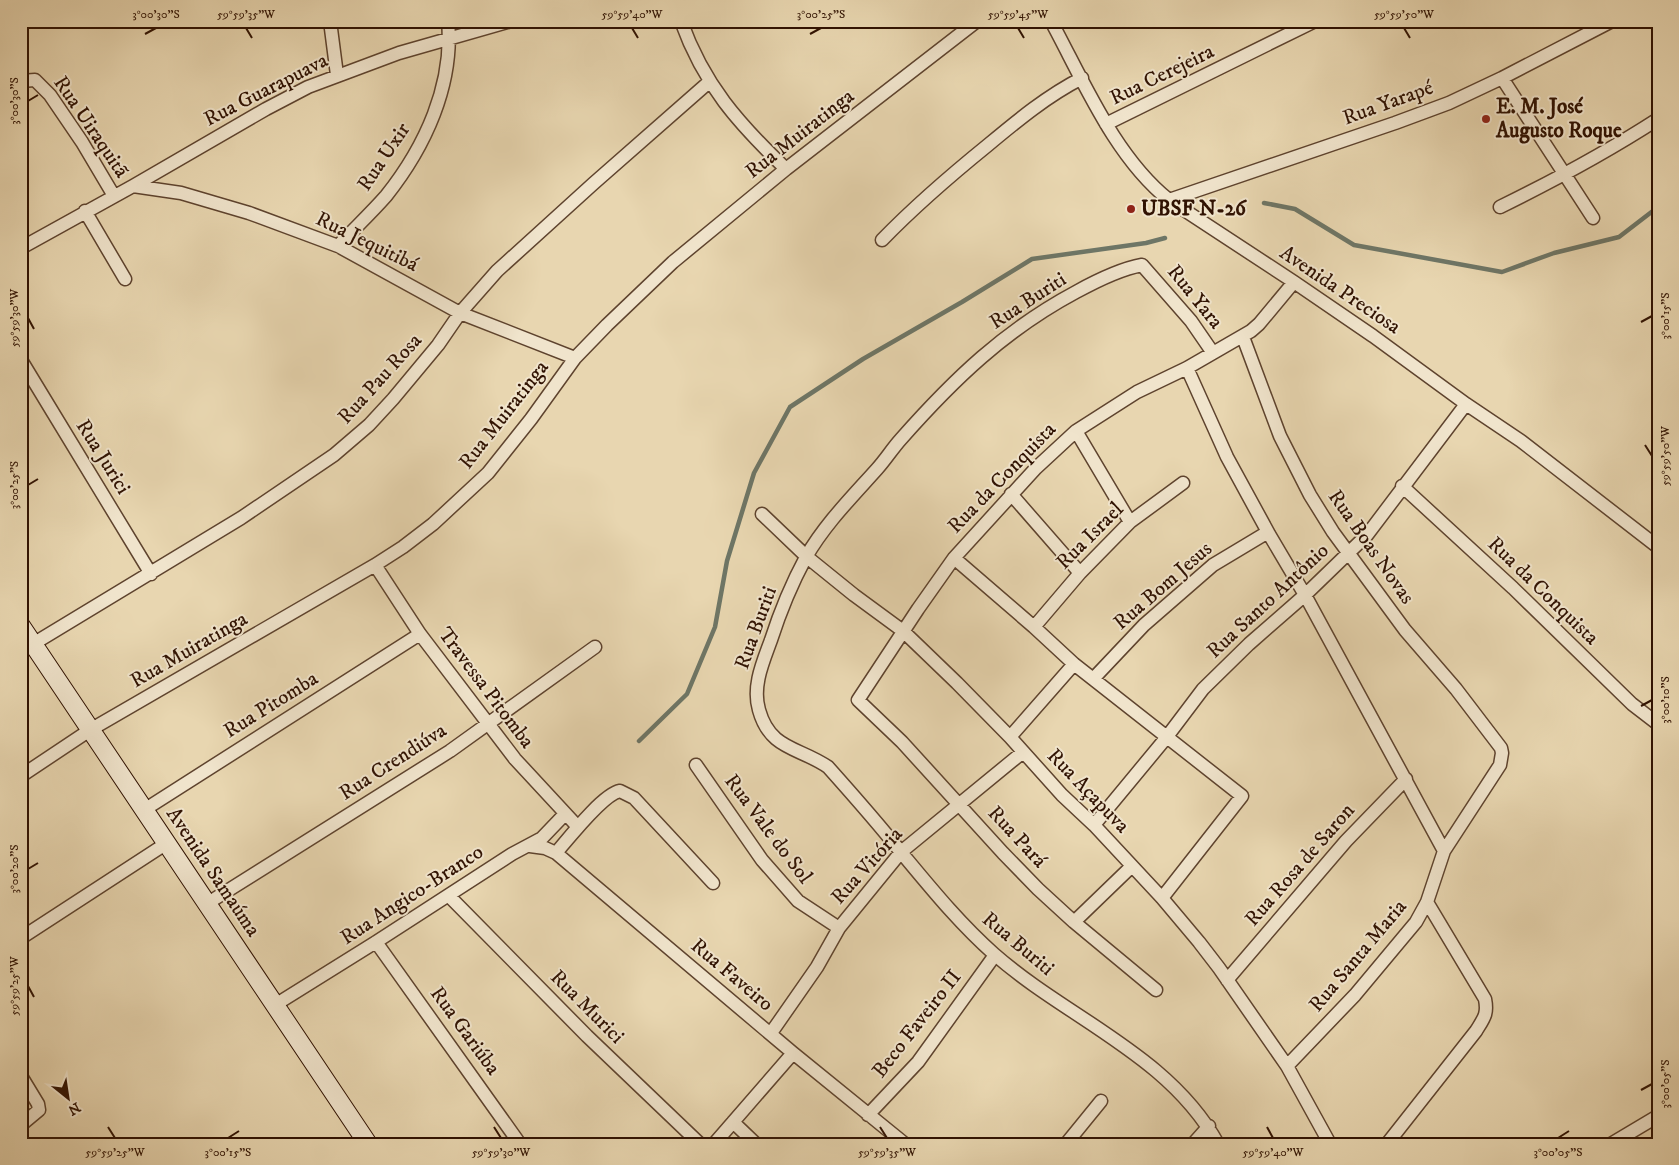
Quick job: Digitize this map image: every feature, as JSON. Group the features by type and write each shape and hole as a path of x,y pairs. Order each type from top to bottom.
{"street":[{"path":"330,21 337,74"},
{"name":"Rua Uxir","path":"338,246 385,196 409,165 424,138 447,73 450,38 448,21"},
{"name":"Rua Guarapuava","path":"21,248 308,86 398,53 511,21"},
{"path":"680,21 709,82 727,108 750,134 786,169"},
{"name":"Rua Muiratinga","path":"21,776 90,730 375,565 402,548 433,524 488,473 531,419 574,358 673,262 786,169 977,21"},
{"name":"Avenida Preciosa","path":"1052,21 1106,124 1126,155 1154,188 1169,200 1373,336 1466,404 1521,441 1658,547"},
{"name":"Rua Cerejeira","path":"1106,124 1315,21"},
{"name":"Rua Yarapé","path":"1169,200 1449,103 1612,21"},
{"path":"882,240 942,181 1057,91 1082,78"},
{"path":"1502,78 1593,218"},
{"name":"Rua Uiraquitã","path":"21,81 35,80 50,96 82,142 114,196"},
{"name":"Rua Pau Rosa","path":"33,644 241,518 334,455 369,425 394,399 438,345 460,313 497,271 709,82"},
{"path":"1500,207 1601,155 1658,119"},
{"name":"Rua Jequitibá","path":"133,186 181,193 250,213 338,246 460,313 574,358"},
{"path":"85,211 125,279"},
{"name":"Rua Buriti","path":"1144,267 1142,265 1135,267 1095,282 1046,308 1024,323 975,362 941,395 899,441 879,467 836,514 807,557 779,617 759,675 757,685 758,708 761,717 774,738 782,745 814,758 828,768 945,906 969,931 995,955 1038,988 1144,1060 1180,1093 1208,1126 1218,1144"},
{"name":"Rua Yara","path":"1144,267 1192,321 1213,353"},
{"name":"Rua da Conquista","path":"858,700 954,558 1036,468 1076,431 1137,392 1187,368 1243,337 1259,324 1294,282"},
{"name":"Rua Boas Novas","path":"1243,337 1261,388 1310,495 1333,532 1405,630 1456,689 1501,748 1502,757"},
{"name":"Rua Jurici","path":"21,360 151,574"},
{"path":"1187,368 1227,457 1305,595 1444,851"},
{"name":"Rua Santo Antônio","path":"1094,825 1166,738 1203,689 1249,644 1349,554 1367,535 1402,486 1466,404"},
{"path":"1076,431 1130,522"},
{"name":"Rua Israel","path":"1034,627 1080,573 1130,522 1183,483"},
{"name":"Rua da Conquista","path":"1402,486 1513,588 1632,704 1658,724"},
{"path":"1011,494 1080,573"},
{"name":"Rua Açapuva","path":"762,514 807,557 903,631 1010,737 1062,795 1094,825 1162,898 1199,942 1287,1066 1330,1144"},
{"name":"Rua Bom Jesus","path":"1093,679 1144,625 1213,565 1268,532"},
{"path":"954,558 1074,664 1242,796 1162,898"},
{"name":"Travessa Pitomba","path":"375,565 420,634 522,768 578,827"},
{"name":"Avenida Samaúma","path":"21,626 368,1144"},
{"name":"Rua Pitomba","path":"144,810 420,634"},
{"name":"Rua Crendiúva","path":"208,903 450,751 595,647"},
{"path":"1010,737 1074,664"},
{"name":"Rua Pará","path":"858,700 902,742 1003,853 1074,922 1156,990"},
{"name":"Rua Vitória","path":"771,1034 817,967 839,928 901,852 1023,752"},
{"name":"Rua Santa Maria","path":"1287,1066 1355,996 1416,922 1427,902 1444,851 1500,765 1502,757"},
{"name":"Rua Vale do Sol","path":"696,765 762,860 798,901 839,928"},
{"name":"Rua Rosa de Saron","path":"1227,980 1346,841 1406,779"},
{"path":"556,853 578,827 609,796 620,791 634,798 713,883"},
{"name":"Rua Angico-Branco","path":"275,1005 449,896 512,854 530,846 542,838 565,814"},
{"path":"21,938 167,843"},
{"name":"Rua Faveiro","path":"530,846 545,848 556,853 793,1053 905,1144"},
{"path":"1074,922 1132,866"},
{"name":"Rua Murici","path":"449,896 586,1036 700,1144"},
{"path":"1387,1144 1486,1016 1485,999 1427,902"},
{"name":"Rua Gariúba","path":"376,942 520,1144"},
{"name":"Beco Faveiro II","path":"868,1115 918,1062 995,955"},
{"path":"714,1144 793,1053"},
{"path":"21,1076 38,1104 39,1110 21,1126"},
{"path":"1066,1144 1102,1101"},
{"path":"1611,1144 1658,1116"},
{"path":"734,1122 756,1144"},
{"path":"1193,1144 1208,1126"}],"waterway":[{"path":"1264,203 1295,209 1354,245 1502,272 1554,253 1619,237 1658,207"},
{"path":"639,741 687,694 715,627 727,561 754,473 790,407 863,359 1032,259 1146,243 1165,238"}],"place":[{"name":"E. M. José Augusto Roque","path":"1486,119"},
{"name":"UBSF N-26","path":"1131,209"}]}
